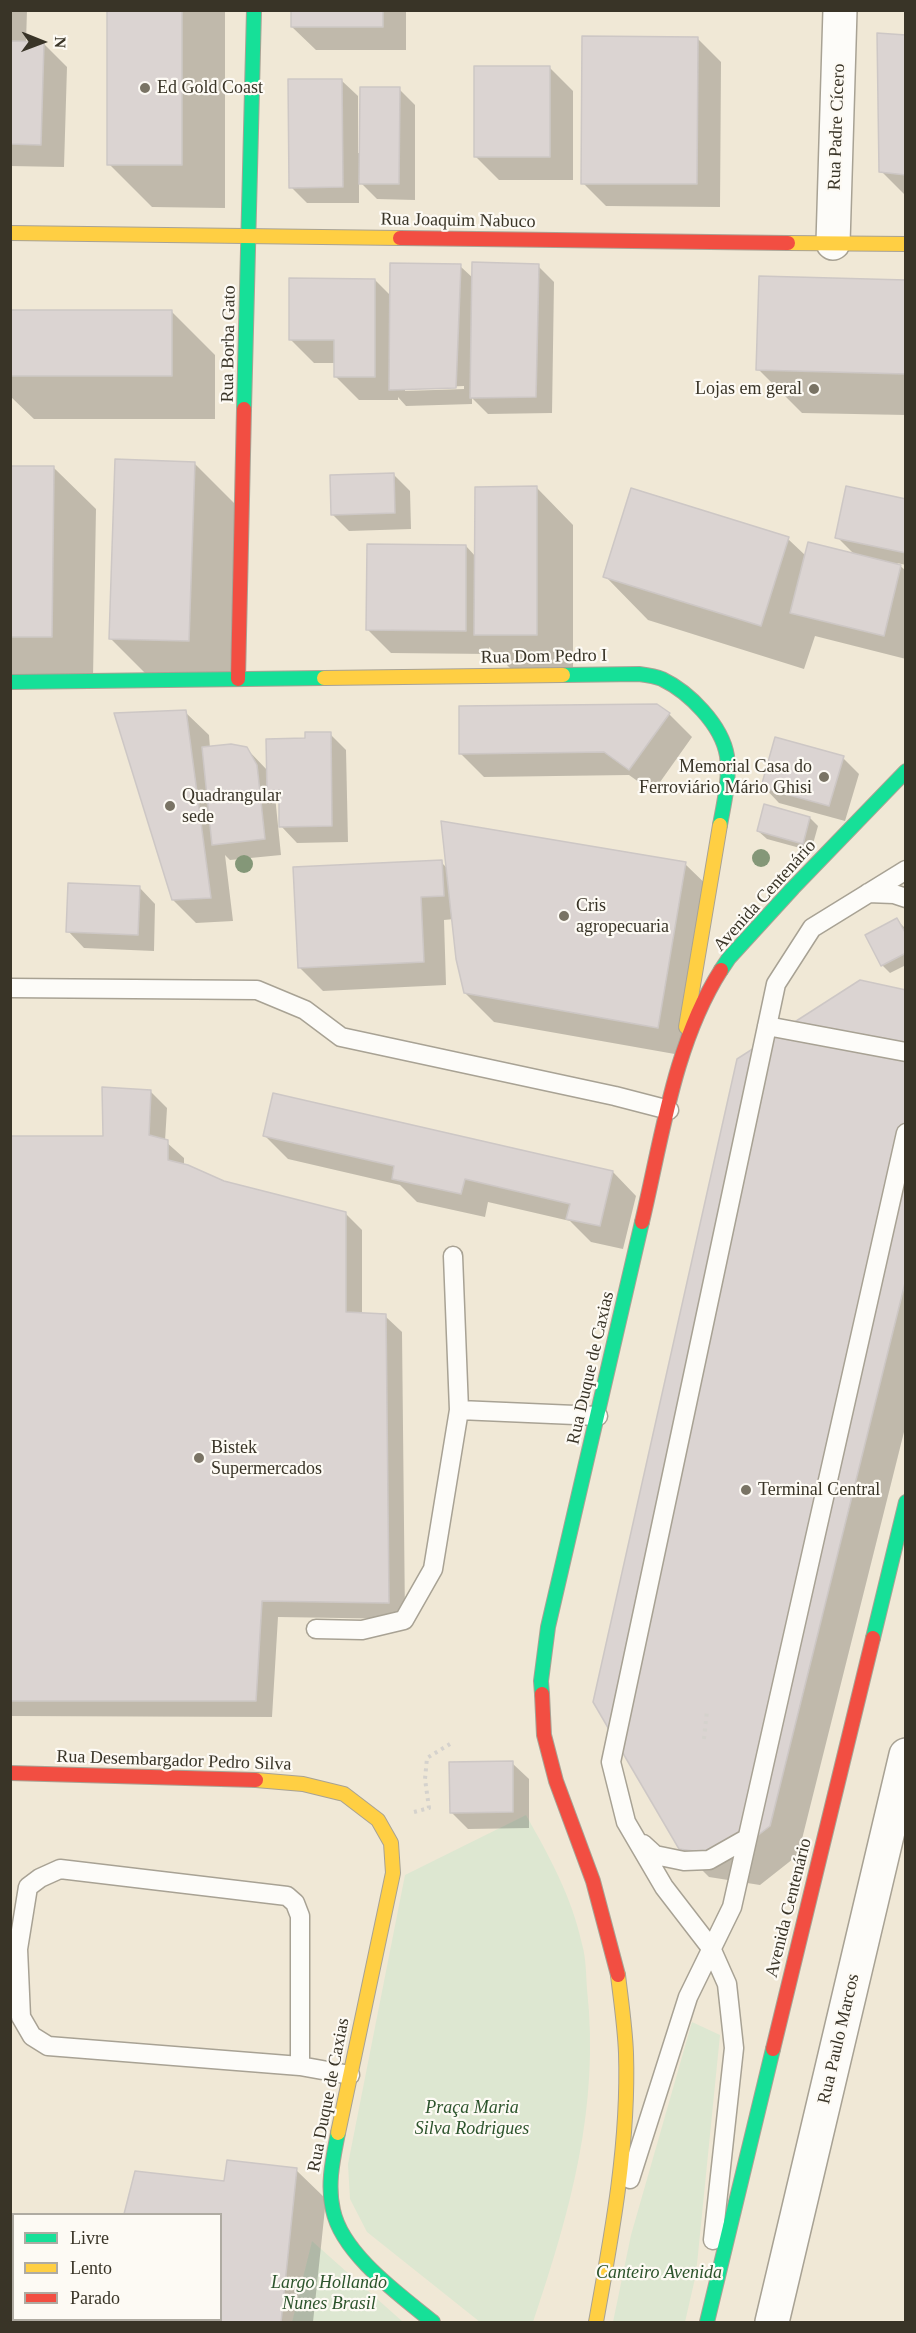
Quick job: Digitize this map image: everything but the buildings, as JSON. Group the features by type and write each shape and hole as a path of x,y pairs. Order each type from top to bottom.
{"main road":[{"name":"Rua Borba Gato","path":"238,679 254,10"},
{"name":"Rua Joaquim Nabuco","path":"10,233 906,244"},
{"name":"Rua Dom Pedro I","path":"10,682 639,674 661,678 690,698 702,711 717,733 726,752 727,784 680,1064"},
{"name":"Avenida Centenário","path":"680,1064 706,994 729,958 906,771"},
{"name":"Rua Duque de Caxias","path":"611,2241 624,2127 626,2053 618,1972 593,1881 556,1781 544,1735 541,1681 548,1627 680,1064"},
{"name":"Avenida Centenário","path":"706,2322 906,1502"},
{"name":"Rua Desembargador Pedro Silva","path":"10,1773 258,1780 303,1784 344,1794 378,1820 391,1843 393,1873"},
{"name":"Rua Duque de Caxias","path":"393,1873 331,2167 330,2194 336,2222 350,2245 433,2322"},
{"path":"596,2322 611,2241"}],"street":[{"name":"Rua Padre Cícero","path":"833,243 840,10"},
{"name":"Rua Paulo Marcos","path":"772,2322 906,1755"}],"lane":[{"path":"706,2322 734,2048 727,1984 711,1948 664,1887 626,1822 611,1762 776,984 812,928 906,870"},
{"path":"868,893 894,894 906,898"},
{"path":"10,988 257,990 304,1010 341,1037 615,1096 669,1110"},
{"path":"767,1026 906,1052"},
{"path":"611,2241 688,1997 732,1907 906,1133"},
{"path":"316,1629 363,1630 404,1620 433,1569 459,1410 453,1256"},
{"path":"459,1410 598,1416"},
{"path":"637,1839 655,1855 684,1861 709,1860 746,1839"},
{"path":"300,2067 300,1916 295,1903 286,1896 60,1869 40,1878 28,1887 18,1949 21,2017 32,2036 48,2046 300,2067 350,2075"}],"path":[{"path":"704,1739 707,1710"},
{"path":"378,1820 429,1808 425,1779 427,1758 450,1744"}],"green space":[{"name":"Praça Maria Silva Rodrigues","path":"526,1815 566,1893 578,1927 586,1966 590,2033 589,2075 579,2158 570,2199 533,2322 480,2322 367,2232 350,2199 348,2164 405,1875"},
{"name":"Canteiro Avenida","path":"692,2022 720,2035 696,2274 685,2322 613,2322 631,2235"},
{"name":"Largo Hollando Nunes Brasil","path":"312,2241 403,2322 292,2322"}],"traffic: fast":[{"path":"244,409 254,10"},
{"path":"563,675 639,674 651,676 662,679 693,701 719,733 727,756 727,782 720,825"},
{"path":"10,682 324,678"},
{"path":"721,970 729,958 793,888 906,771"},
{"path":"542,1694 541,1681 548,1627 642,1222"},
{"path":"873,1638 906,1502"},
{"path":"707,2322 773,2049"},
{"path":"338,2133 331,2172 331,2200 339,2226 360,2258 389,2286 433,2322"}],"traffic: slow":[{"path":"10,233 400,238"},
{"path":"788,243 906,244"},
{"path":"324,678 563,675"},
{"path":"686,1027 720,825"},
{"path":"256,1780 303,1784 344,1794 378,1820 391,1843 393,1873 338,2133"},
{"path":"596,2322 613,2222 625,2121 626,2053 618,1975"}],"traffic: jam":[{"path":"400,238 788,243"},
{"path":"238,679 244,409"},
{"path":"642,1222 663,1125 681,1060 705,999 721,970"},
{"path":"773,2049 873,1638"},
{"path":"542,1694 544,1735 556,1781 593,1881 618,1975"},
{"path":"10,1773 256,1780"}],"place":[{"name":"Ed Gold Coast","path":"145,88"},
{"name":"Lojas em geral","path":"814,389"},
{"name":"Memorial Casa do Ferroviário Mário Ghisi","path":"824,777"},
{"name":"Quadrangular sede","path":"170,806"},
{"name":"Cris agropecuaria","path":"564,916"},
{"name":"Bistek Supermercados","path":"199,1458"},
{"name":"Terminal Central","path":"746,1490"}]}
